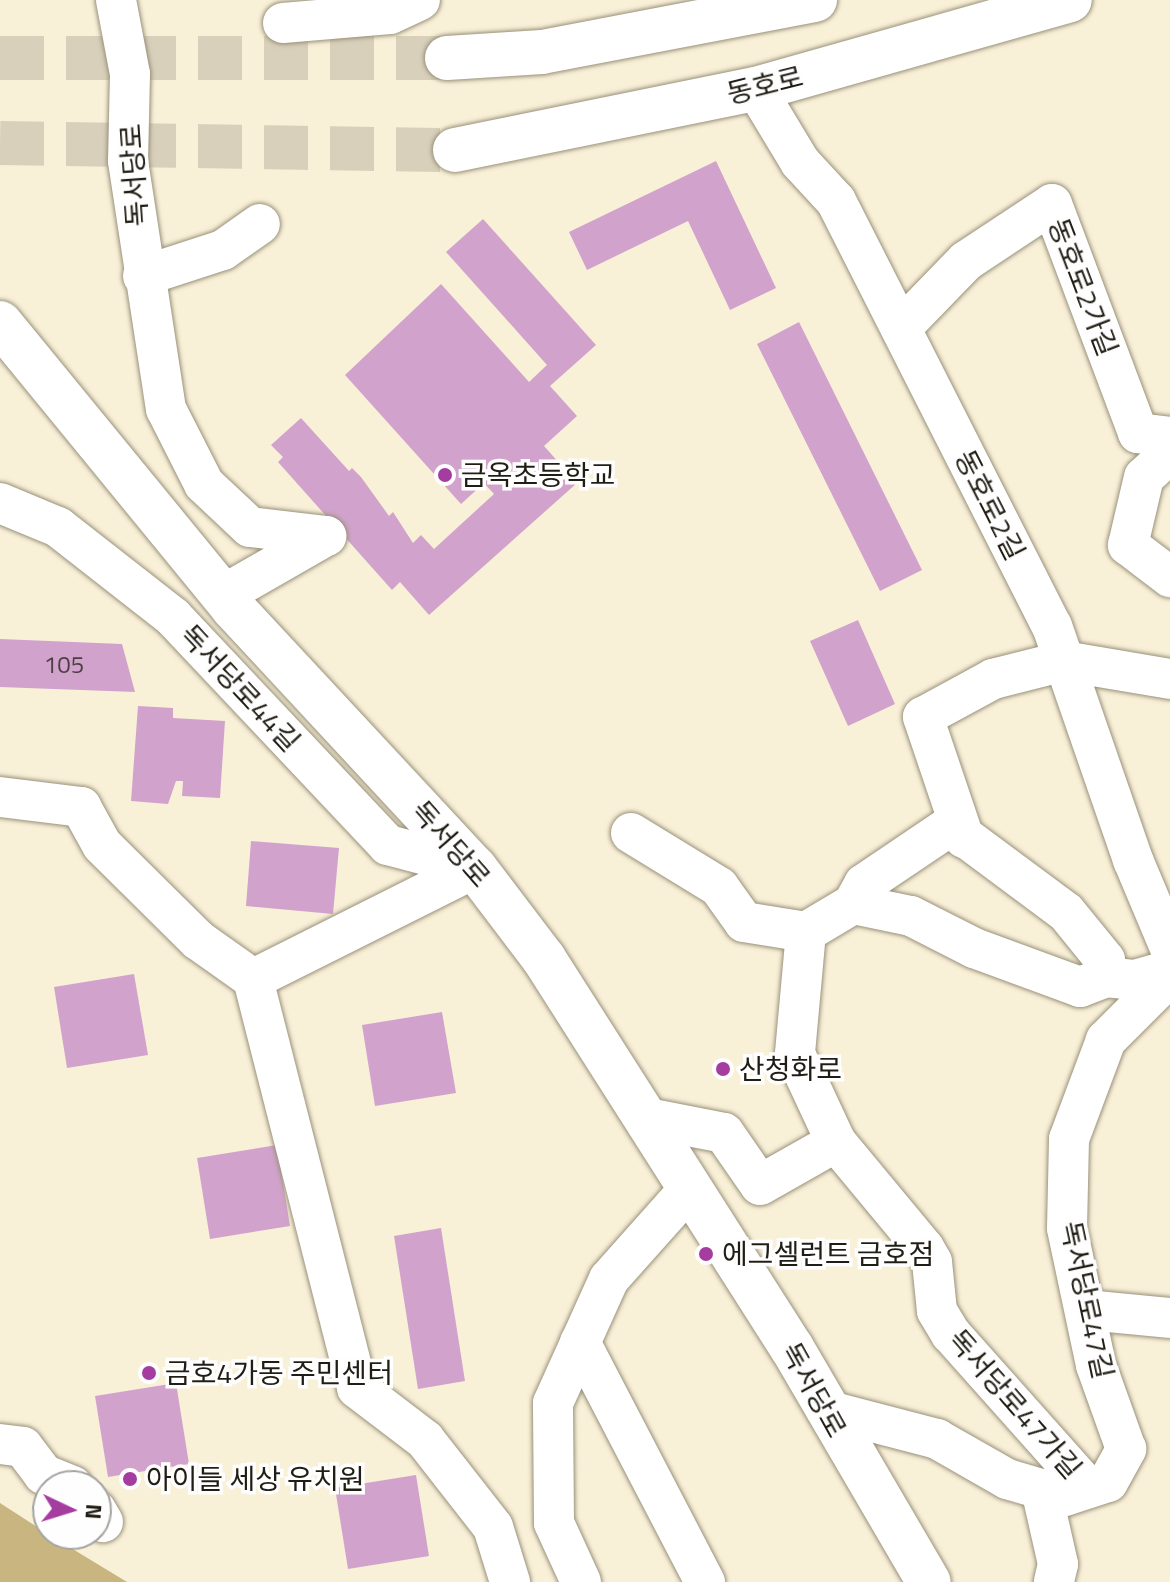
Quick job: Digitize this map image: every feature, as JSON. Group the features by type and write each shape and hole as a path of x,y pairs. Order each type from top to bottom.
{"main road":[{"path":"447,58 542,52 815,0"},
{"name":"동호로","path":"455,150 756,89 1070,0"},
{"name":"독서당로","path":"0,323 223,595 475,868 544,959 691,1187 929,1582"}],"street":[{"name":"독서당로","path":"116,0 130,74 128,161 143,276 166,409 204,484 250,527 326,536 223,595"},
{"path":"283,23 390,14 420,0"},
{"name":"동호로2길","path":"756,89 800,162 836,201 1052,626 1133,860 1170,948"},
{"name":"동호로2가길","path":"901,328 966,261 1052,204 1138,433 1170,437"},
{"path":"143,276 223,250 260,224"},
{"path":"1170,453 1144,477 1128,545 1170,577"},
{"name":"독서당로44길","path":"0,503 58,527 173,617 388,845 475,868"},
{"path":"964,838 923,717 993,679 1064,661 1170,679"},
{"path":"0,797 81,807 102,845 198,940 253,979 357,1388 425,1440 493,1527 510,1582"},
{"path":"631,833 719,887 744,922 806,932 853,904 864,884 950,826 1066,912 1105,960 1106,977"},
{"path":"253,979 475,868"},
{"path":"853,904 911,916 985,953 1080,987 1106,977 1135,980 1170,970"},
{"name":"독서당로47가길","path":"806,932 795,1054 836,1142 924,1248 932,1262 937,1311 951,1334 1088,1488"},
{"name":"독서당로47길","path":"1088,1488 1108,1482 1126,1449 1096,1365 1087,1310 1067,1228 1069,1139 1106,1040 1170,976"},
{"path":"647,1118 724,1133 760,1185 836,1142"},
{"path":"581,1582 554,1523 553,1403 609,1279 691,1187"},
{"path":"1087,1310 1170,1318"},
{"path":"580,1342 705,1582"},
{"path":"826,1410 937,1439 1007,1479 1065,1496 1088,1488"},
{"path":"0,1444 23,1447 40,1470"},
{"path":"1041,1489 1058,1564 1054,1582"}],"shaded area":[{"path":"0,1503 32,1524 32,1550 74,1550 127,1582 0,1582"}],"building":[{"path":"716,161 776,288 730,310 688,221 587,270 569,232"},
{"path":"483,219 596,345 550,386 577,416 544,446 577,483 429,615 400,582 392,590 278,462 283,457 271,445 301,418 349,471 352,468 361,477 389,516 393,512 413,543 421,535 434,549 494,494 484,483 461,504 345,375 441,284 529,382 547,365 446,252"},
{"path":"799,322 922,570 880,591 757,344"},
{"path":"858,620 895,704 848,726 810,641"},
{"path":"0,639 122,644 135,692 0,687"},
{"path":"138,706 173,708 173,718 225,721 220,798 182,796 183,781 176,781 168,804 131,801"},
{"path":"251,841 339,848 333,914 246,906"},
{"path":"134,974 148,1055 67,1068 54,987"},
{"path":"442,1012 456,1093 375,1106 362,1025"},
{"path":"277,1145 290,1226 210,1239 197,1158"},
{"path":"441,1228 465,1381 418,1389 394,1236"},
{"path":"176,1383 189,1464 112,1476 112,1470 107,1470 95,1396"},
{"path":"416,1475 429,1556 348,1569 335,1488"}],"tunnel":[{"path":"0,58 447,58"},
{"path":"0,143 455,150"}],"place":[{"name":"금옥초등학교","path":"445,475"},
{"name":"산청화로","path":"723,1069"},
{"name":"에그셀런트 금호점","path":"706,1254"},
{"name":"금호4가동 주민센터","path":"149,1373"},
{"name":"아이들 세상 유치원","path":"130,1479"}]}
